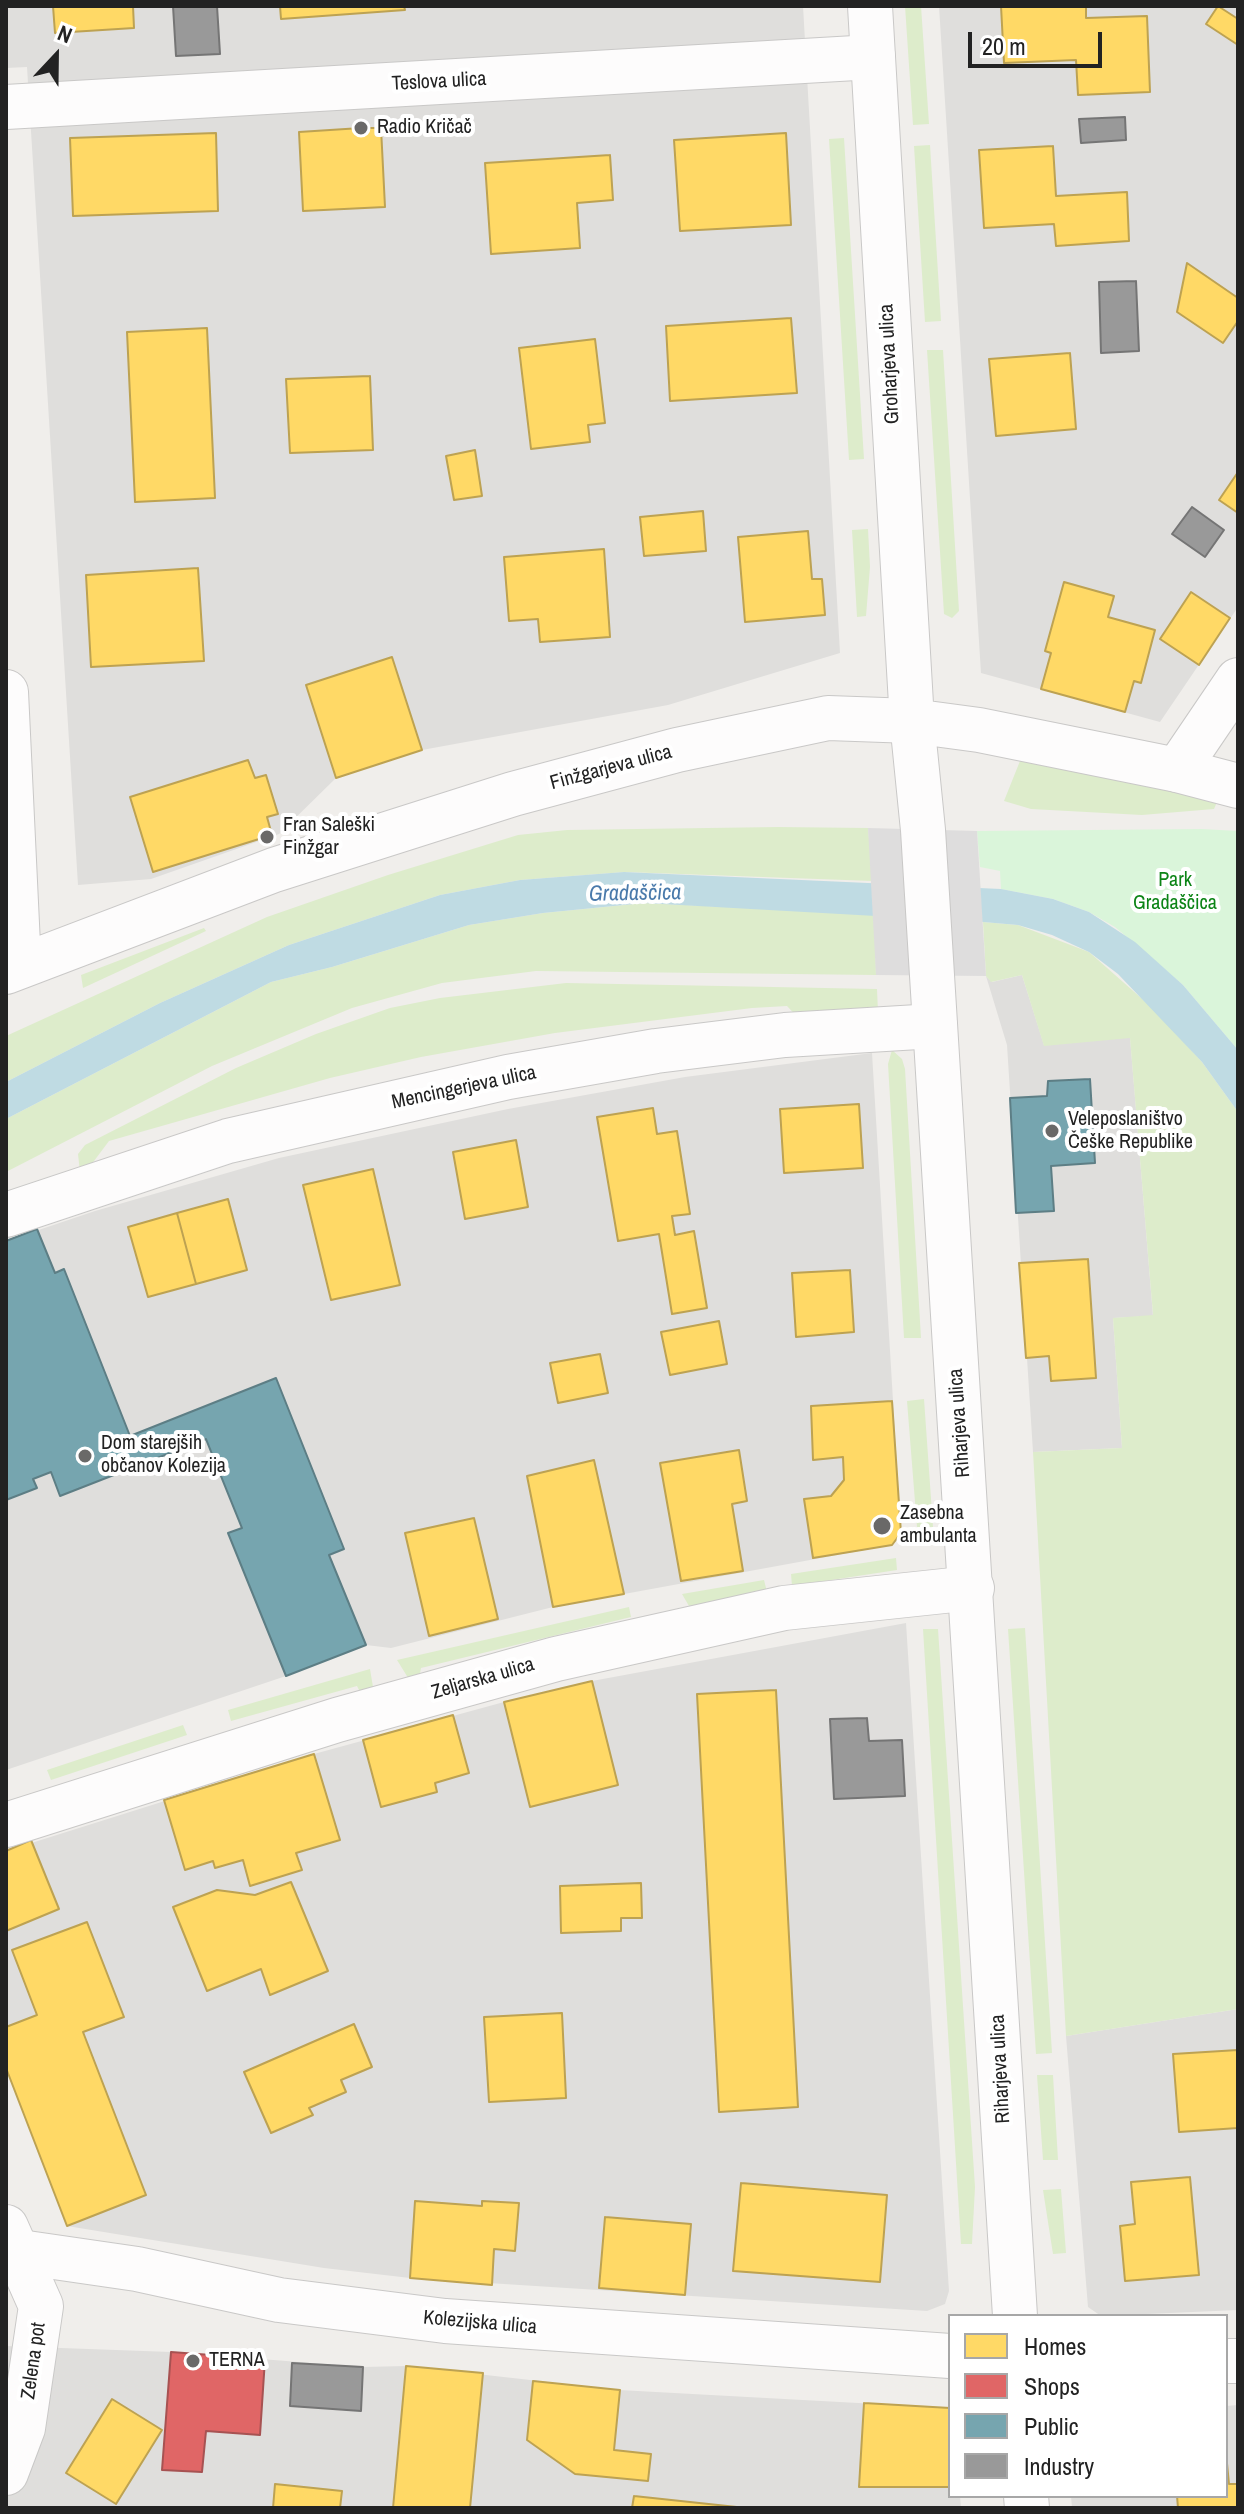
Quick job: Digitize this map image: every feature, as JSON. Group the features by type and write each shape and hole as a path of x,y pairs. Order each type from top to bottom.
{"street":[{"name":"Groharjeva ulica","path":"870,6 912,721"},
{"name":"Teslova ulica","path":"6,107 873,57"},
{"path":"1177,770 1238,680"},
{"path":"6,692 13,969"},
{"name":"Finžgarjeva ulica","path":"13,969 274,870 513,794 677,750 828,718 912,721 979,730 1177,770 1238,786"},
{"name":"Riharjeva ulica","path":"912,721 923,830 972,1588 1015,2314"},
{"name":"Mencingerjeva ulica","path":"6,1215 228,1141 508,1077 656,1051 756,1039 935,1026"},
{"name":"Zeljarska ulica","path":"6,1825 337,1720 556,1659 784,1608 972,1588"},
{"name":"Kolezijska ulica","path":"9,2242 279,2300 445,2321 948,2356"},
{"name":"Zelena pot","path":"6,2473 23,2428 41,2306 9,2242"}],"shaded area":[{"path":"6,6 803,6 840,653 668,705 422,750 336,778 279,834 151,879 78,885 27,67 6,68"},
{"path":"939,6 1238,6 1238,607 1160,722 981,673"},
{"path":"1022,975 1044,1045 1130,1037 1153,1316 1113,1318 1122,1448 1033,1452 1007,1045 986,976 992,982"},
{"path":"872,1053 901,1533 892,1545 553,1607 391,1648 366,1645 286,1676 6,1770 6,1241 95,1211 279,1158 508,1109 685,1077"},
{"path":"906,1623 949,2291 945,2304 927,2311 410,2278 324,2268 67,2226 6,2068 6,1851 314,1754 504,1702 592,1681"},
{"path":"1238,2009 1238,2310 1098,2314 1088,2307 1066,2036"},
{"path":"6,2346 171,2352 363,2367 406,2366 619,2390 948,2408 948,2498 960,2498 961,2508 6,2508"},
{"path":"1238,2405 1238,2508 1072,2508 1071,2498 1228,2498 1228,2406"}],"green space":[{"path":"905,6 921,6 929,124 913,125"},
{"path":"844,138 864,459 849,460 829,139"},
{"path":"930,145 941,321 925,322 914,146"},
{"path":"927,350 943,350 959,611 952,618 944,614"},
{"path":"868,529 870,567 866,616 857,617 852,530"},
{"path":"1036,759 1217,802 1214,809 1142,815 1031,809 1004,801 1020,761"},
{"path":"868,828 873,881 625,872 520,880 440,895 289,945 160,1003 6,1082 6,1036 267,917 388,875 518,835 567,830"},
{"name":"Park Gradaščica","path":"977,831 1238,831 1238,1050 1183,985 1115,927 1089,912 1053,899 1001,889 1000,871 980,867"},
{"path":"644,903 875,914 876,975 536,971 442,983 352,1008 212,1066 6,1172 6,1119 271,982 332,967 469,925 543,913"},
{"path":"983,922 1018,925 1089,952 1157,1012 1202,1062 1238,1112 1238,2009 1066,2036 1033,1452 1122,1448 1113,1318 1153,1315 1130,1038 1044,1046 1022,975 991,982 986,976"},
{"path":"204,928 206,931 83,988 81,975"},
{"path":"566,983 877,989 878,1012 803,1023 787,1006 752,1008 555,1033 421,1057 330,1078 109,1141 88,1169 80,1172 78,1154 85,1145 236,1068 316,1034 390,1008 440,998"},
{"path":"892,1050 902,1059 905,1069 921,1338 904,1338 888,1064"},
{"path":"924,1399 933,1527 917,1527 907,1401"},
{"path":"896,1558 897,1570 792,1586 791,1574"},
{"path":"764,1580 767,1592 689,1606 682,1594"},
{"path":"629,1607 631,1617 421,1668 419,1679 410,1681 397,1660"},
{"path":"1025,1628 1052,2053 1036,2054 1008,1629"},
{"path":"923,1629 938,1629 975,2187 972,2244 961,2244"},
{"path":"370,1669 373,1687 362,1696 357,1686 231,1721 228,1710"},
{"path":"183,1725 187,1735 51,1780 47,1770"},
{"path":"1037,2075 1053,2075 1058,2160 1043,2160"},
{"path":"1061,2189 1066,2253 1053,2254 1043,2190"}],"water":[{"name":"Gradaščica","path":"624,872 1001,889 1053,899 1089,912 1135,942 1183,985 1238,1050 1238,1112 1202,1062 1118,974 1089,952 1052,935 1018,925 983,922 644,903 543,913 469,925 332,967 271,982 6,1119 6,1082 160,1003 289,945 440,895 520,880"}],"pier":[{"path":"868,828 977,831 986,976 876,975"}],"building: Homes":[{"path":"53,6 133,6 134,28 55,33"},
{"path":"280,6 404,6 405,10 281,19"},
{"path":"1001,6 1086,6 1086,18 1147,16 1150,92 1078,95 1076,60 1004,63"},
{"path":"1218,6 1238,19 1238,45 1206,24"},
{"path":"381,128 385,207 303,211 299,132"},
{"path":"216,133 218,211 73,216 70,138"},
{"path":"786,133 791,225 680,231 674,140"},
{"path":"1053,146 1056,196 1127,192 1129,241 1056,246 1054,224 984,228 979,150"},
{"path":"610,155 613,200 577,203 580,248 491,254 485,163"},
{"path":"1187,263 1238,298 1238,321 1223,343 1177,312"},
{"path":"791,318 797,393 670,401 666,326"},
{"path":"207,328 215,498 135,502 127,332"},
{"path":"595,339 605,423 588,425 590,442 531,449 519,348"},
{"path":"1070,353 1076,429 996,436 989,359"},
{"path":"370,376 373,450 290,453 286,379"},
{"path":"475,450 482,496 454,500 446,456"},
{"path":"1238,472 1238,513 1219,500"},
{"path":"703,511 706,551 644,556 640,517"},
{"path":"808,531 812,579 822,579 825,615 745,622 738,537"},
{"path":"604,549 610,637 540,642 538,619 509,621 504,557"},
{"path":"198,568 204,661 91,667 86,575"},
{"path":"1064,582 1114,596 1108,617 1155,630 1141,683 1134,681 1125,712 1041,689 1051,653 1045,651"},
{"path":"1191,592 1230,618 1199,665 1160,639"},
{"path":"392,657 422,750 336,778 306,685"},
{"path":"248,760 255,778 266,775 278,814 267,817 272,835 153,872 130,797"},
{"path":"859,1104 863,1168 784,1173 780,1109"},
{"path":"653,1108 657,1134 677,1131 690,1214 672,1216 675,1235 694,1231 707,1308 672,1314 659,1234 618,1241 597,1117"},
{"path":"516,1140 528,1207 465,1219 453,1152"},
{"path":"373,1169 400,1285 331,1300 303,1185"},
{"path":"228,1199 247,1270 196,1284 177,1213"},
{"path":"177,1213 196,1284 148,1297 128,1227"},
{"path":"1088,1259 1096,1378 1051,1381 1049,1356 1026,1358 1019,1263"},
{"path":"850,1270 854,1332 796,1337 792,1273"},
{"path":"719,1321 727,1364 670,1375 661,1332"},
{"path":"600,1354 608,1393 558,1403 550,1363"},
{"path":"892,1401 901,1533 892,1545 813,1558 804,1499 831,1496 844,1480 843,1457 813,1460 811,1406"},
{"path":"739,1450 747,1501 732,1504 743,1571 681,1581 660,1463"},
{"path":"594,1460 624,1594 553,1607 527,1476"},
{"path":"474,1518 498,1619 429,1636 405,1533"},
{"path":"592,1681 618,1785 530,1807 504,1702"},
{"path":"776,1690 798,2107 719,2112 697,1694"},
{"path":"453,1715 469,1773 435,1783 437,1792 381,1807 363,1740"},
{"path":"314,1754 340,1840 296,1853 302,1870 250,1886 243,1860 215,1868 213,1861 185,1870 164,1800"},
{"path":"31,1840 59,1909 6,1931 6,1851"},
{"path":"291,1882 328,1971 270,1995 261,1969 207,1991 173,1907 217,1890 255,1895"},
{"path":"641,1883 642,1918 621,1918 621,1931 561,1933 560,1886"},
{"path":"87,1922 124,2017 83,2032 146,2195 67,2226 6,2068 6,2027 37,2015 12,1950"},
{"path":"562,2013 566,2098 489,2102 484,2017"},
{"path":"354,2024 372,2067 341,2080 346,2092 309,2108 313,2115 271,2133 244,2072"},
{"path":"1238,2050 1238,2128 1179,2132 1173,2054"},
{"path":"1190,2177 1199,2275 1125,2281 1120,2226 1135,2224 1131,2182"},
{"path":"741,2183 887,2195 880,2282 733,2271"},
{"path":"415,2201 482,2206 482,2201 519,2203 515,2251 494,2249 492,2285 410,2278"},
{"path":"605,2217 691,2224 685,2295 599,2288"},
{"path":"406,2366 483,2373 470,2508 393,2508"},
{"path":"533,2381 620,2390 614,2450 651,2454 648,2481 575,2474 527,2440"},
{"path":"112,2399 162,2430 116,2504 66,2473"},
{"path":"864,2403 948,2408 948,2487 859,2487"},
{"path":"1228,2474 1229,2484 1238,2484 1238,2508 1178,2508 1177,2498 1228,2498"},
{"path":"275,2484 342,2491 340,2508 273,2508"},
{"path":"634,2496 746,2508 632,2508"}],"building: Shops":[{"path":"171,2352 265,2359 260,2435 206,2431 202,2472 162,2470"}],"building: Public":[{"name":"Veleposlaništvo Češke Republike","path":"1090,1079 1095,1163 1051,1166 1054,1211 1016,1213 1010,1098 1047,1096 1048,1081"},
{"name":"Dom starejših občanov Kolezija","path":"37,1229 55,1273 64,1269 130,1436 276,1378 344,1549 329,1555 366,1645 286,1676 228,1533 242,1528 206,1439 60,1496 51,1472 33,1479 37,1488 6,1500 6,1241"}],"building: Industry":[{"path":"173,6 217,6 220,54 176,56"},
{"path":"1125,117 1126,140 1081,143 1079,119"},
{"path":"1136,281 1139,351 1101,353 1099,282"},
{"path":"1192,507 1224,530 1205,557 1172,534"},
{"path":"867,1718 869,1741 902,1740 905,1796 834,1799 830,1719"},
{"path":"292,2363 363,2367 361,2411 290,2406"}],"place":[{"name":"Radio Kričač","path":"361,128"},
{"name":"Fran Saleški Finžgar","path":"267,837"},
{"name":"Veleposlaništvo Češke Republike","path":"1052,1131"},
{"name":"Dom starejših občanov Kolezija","path":"85,1456"},
{"name":"Zasebna ambulanta","path":"882,1526"},
{"name":"TERNA","path":"193,2361"}]}
